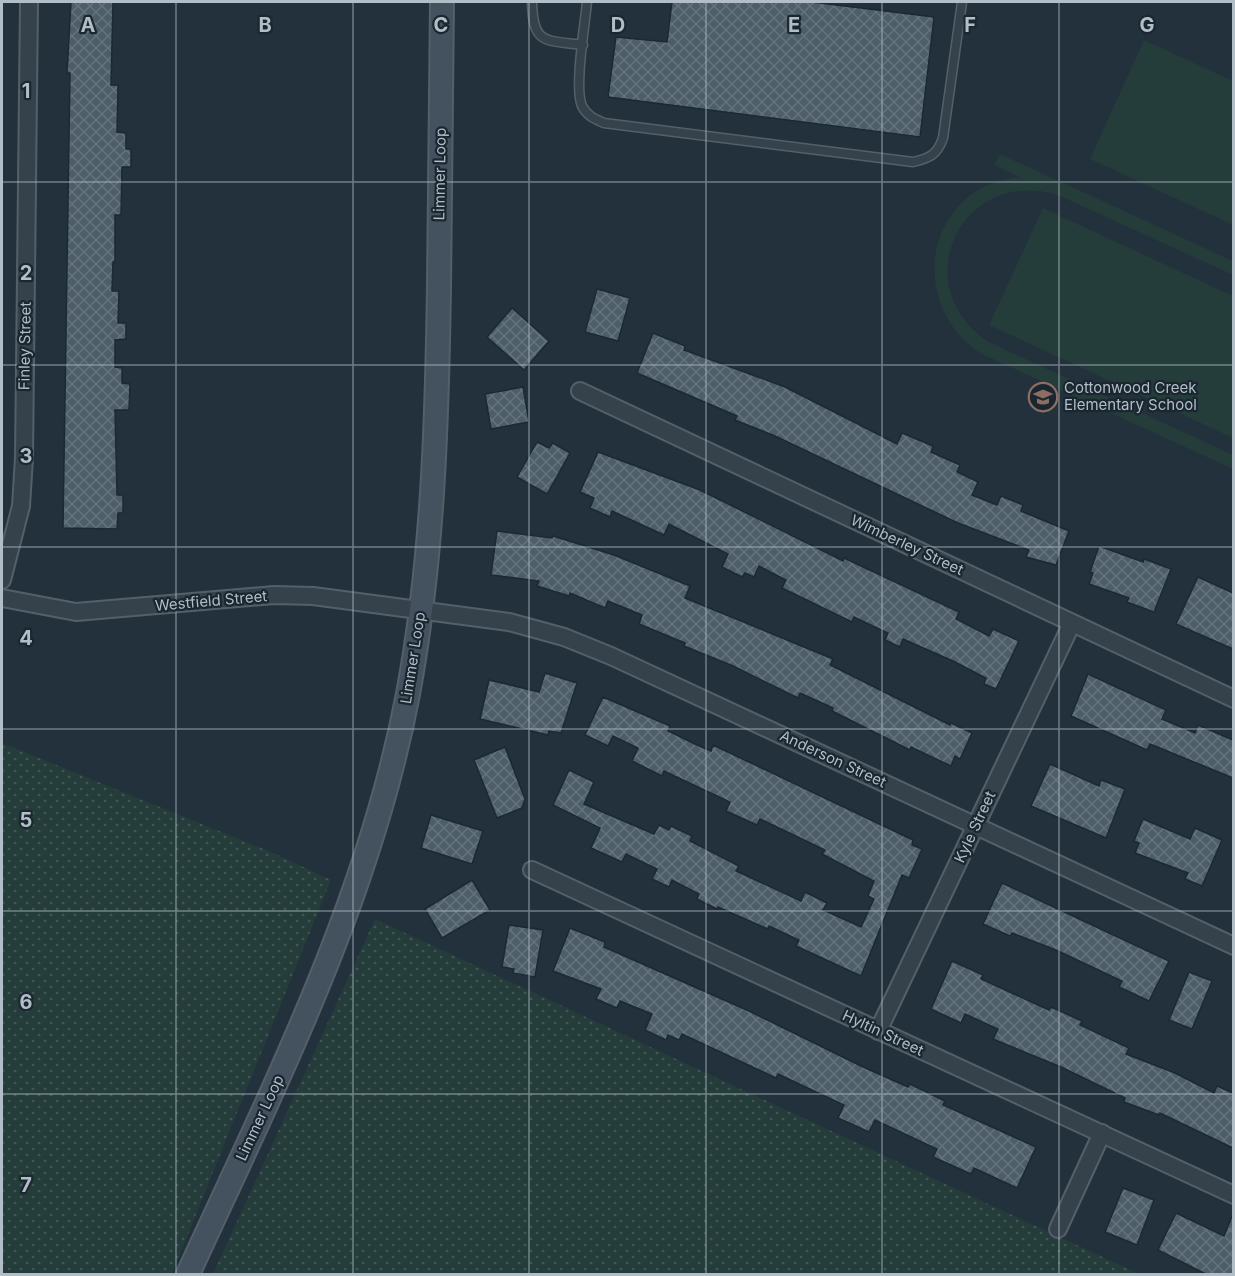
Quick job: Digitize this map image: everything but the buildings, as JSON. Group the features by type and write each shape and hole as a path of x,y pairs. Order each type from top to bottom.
{"street":[{"name":"Finley Street","path":"2,580 21,506 24,458 29,2"},
{"name":"Limmer Loop","path":"188,1275 318,991 350,903 387,780 407,696 421,610 434,484 442,2"},
{"name":"Wimberley Street","path":"580,392 1233,699"},
{"name":"Westfield Street","path":"2,598 76,612 274,595 313,596 421,610"},
{"name":"Anderson Street","path":"421,610 509,622 564,637 611,656 1233,946"},
{"name":"Kyle Street","path":"878,1031 1071,623"},
{"name":"Hyltin Street","path":"532,870 1233,1195"},
{"path":"1058,1229 1102,1133"}],"lane":[{"path":"532,2 532,25 538,35 549,41 583,45"},
{"path":"587,2 579,84 582,105 590,118 604,123 913,162 931,158 938,151 943,138 962,2"}],"green space":[{"path":"1144,40 1233,81 1233,225 1090,159"},
{"path":"1000,154 1233,261 1233,275 1060,196 1026,191 996,197 972,213 956,236 948,262 950,291 963,318 989,342 1233,455 1233,469 984,355 963,338 947,318 938,294 934,269 938,244 947,221 964,201 987,185 1019,177 994,165"},
{"path":"1043,208 1233,296 1233,438 989,325"},
{"path":"2,743 271,852 331,880 172,1274 2,1274"},
{"path":"375,919 1139,1274 213,1274"}],"place":[{"name":"Cottonwood Creek Elementary School","path":"1043,397"}]}
